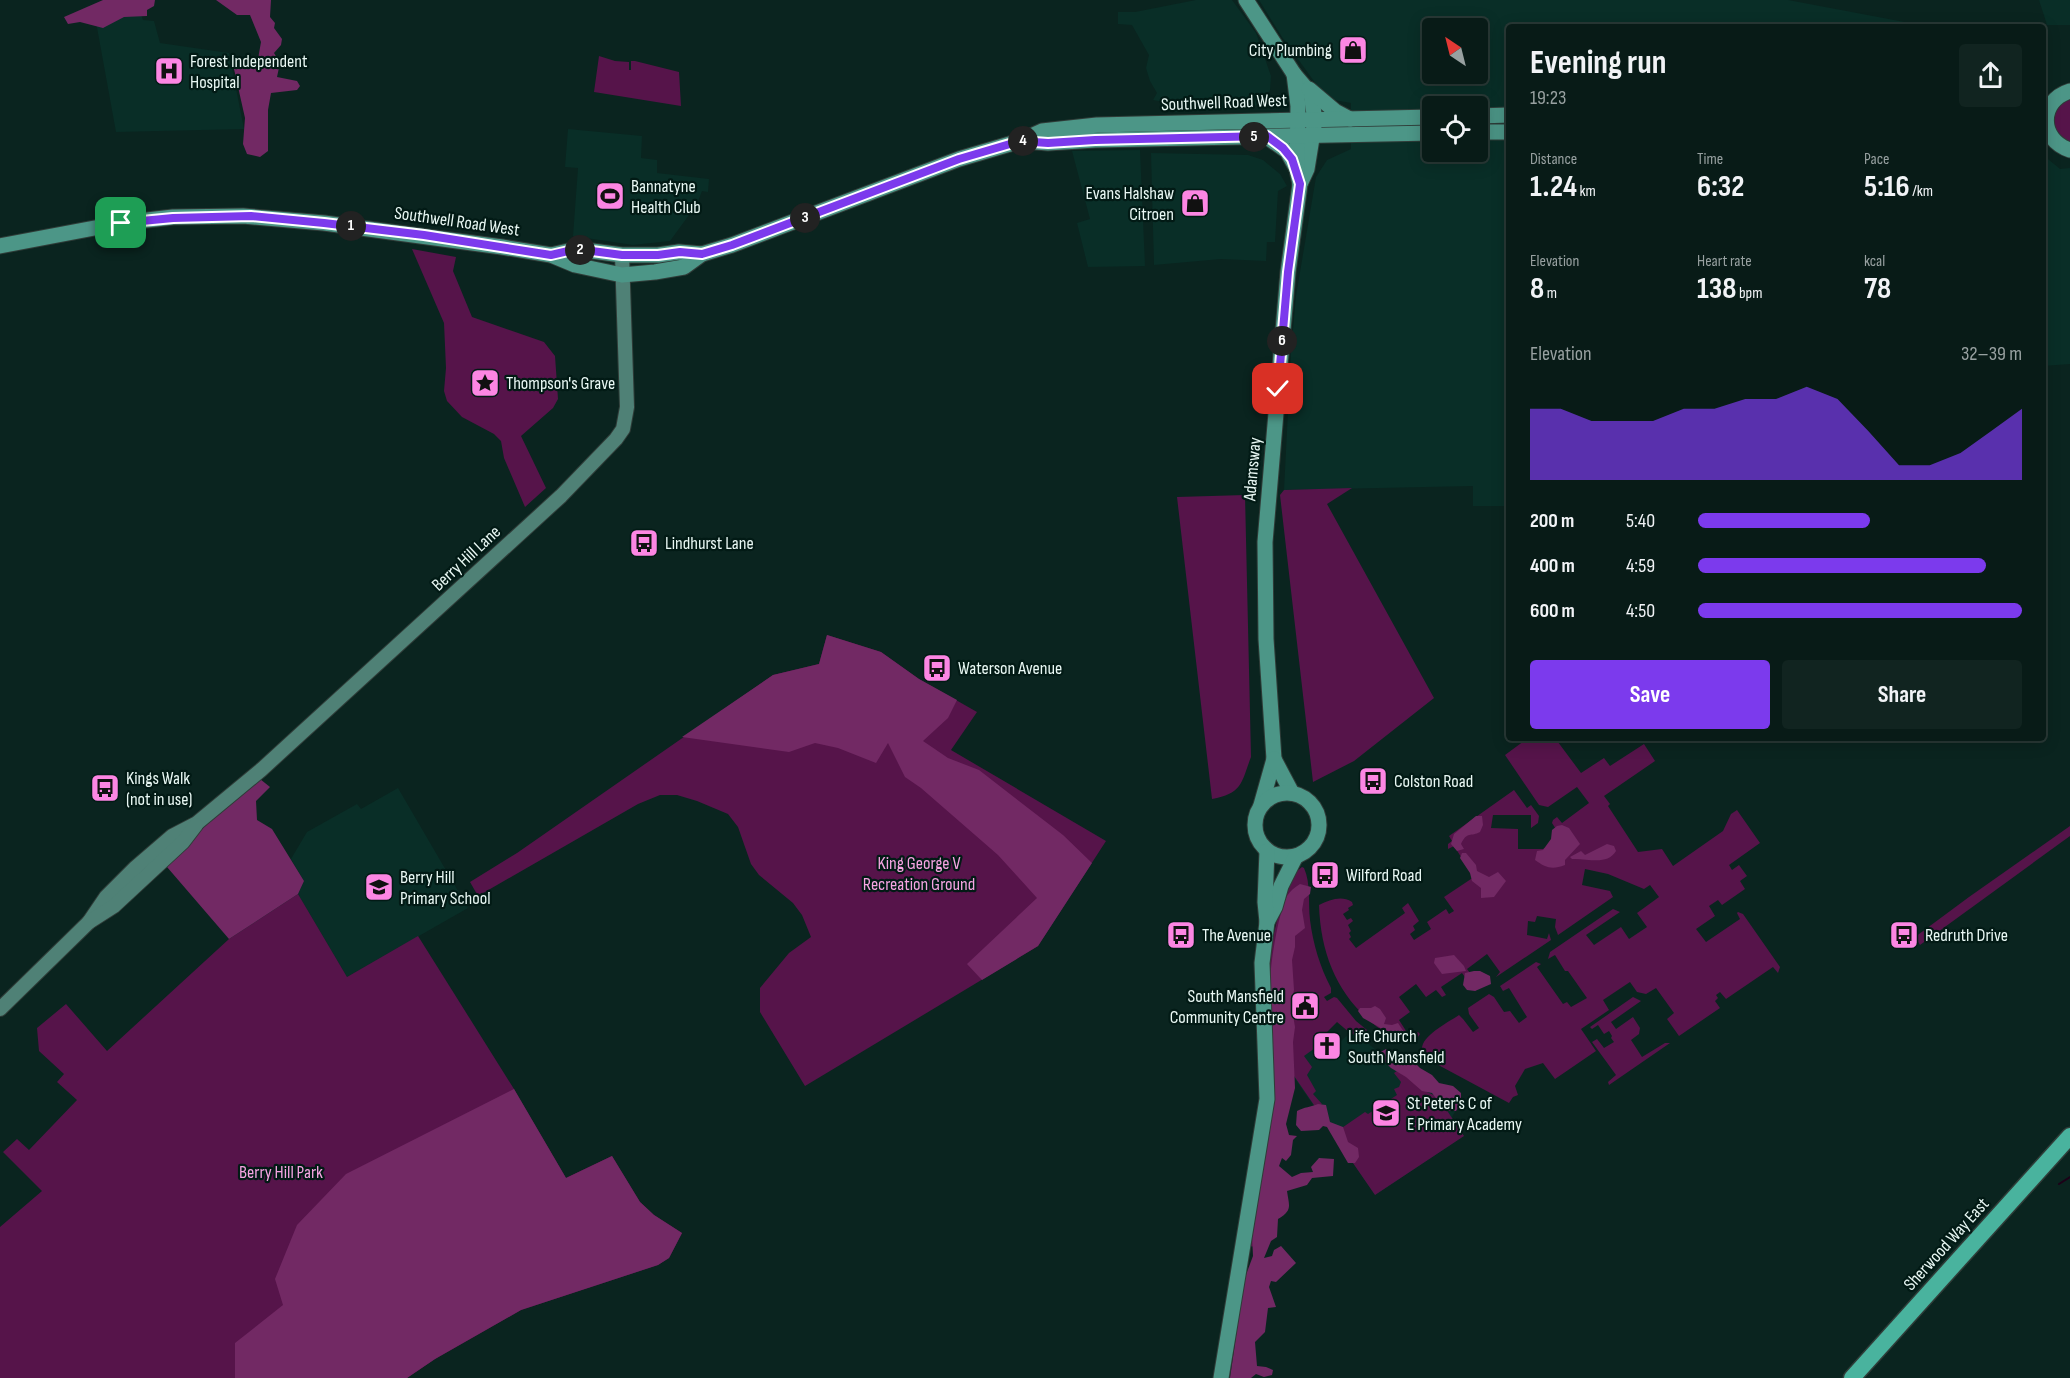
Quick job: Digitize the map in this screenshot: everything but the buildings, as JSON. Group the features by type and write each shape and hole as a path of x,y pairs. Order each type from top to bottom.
{"highway":[{"name":"Sherwood Way East","path":"1852,1378 2070,1136"}],"main road":[{"path":"1246,0 1294,74 1335,111 1350,119"},
{"path":"1294,74 1306,128"},
{"path":"1306,128 1313,100 1307,87"},
{"path":"2046,110 2057,97 2070,91"},
{"path":"1488,116 1506,116"},
{"name":"Southwell Road West","path":"1020,141 1048,143 1267,136 1350,119 1422,117"},
{"path":"2046,120 2047,136 2062,148 2070,150"},
{"name":"Southwell Road West","path":"0,246 121,223 173,218 243,216 380,230 551,255 575,265 622,275 684,267 702,254 732,245 959,159 1020,141 1042,131 1097,125 1222,122 1422,133"},
{"name":"Adamsway","path":"1261,805 1274,759 1266,639 1265,542 1288,272 1299,177 1307,170 1306,128"},
{"path":"1488,132 1506,132"},
{"path":"1267,136 1287,151 1299,177"},
{"name":"Southwell Road West","path":"551,255 577,249 622,255 658,255 680,252 702,254"},
{"name":"Adamsway","path":"1274,759 1292,793"},
{"path":"1292,793 1311,804 1319,821 1317,837 1310,848 1296,856 1286,858 1267,851 1256,836 1254,827 1261,805 1275,795 1292,793"},
{"path":"1221,1378 1267,1099 1262,963 1267,922 1265,902 1267,851"},
{"path":"1267,922 1296,856"}],"street":[{"name":"Berry Hill Lane","path":"0,1009 89,922 114,906 159,853 231,796 346,693 568,489 616,439 623,429 627,407 622,255"}],"shaded area":[{"path":"103,0 155,0 154,6 147,10 147,16 124,17 103,28 80,22 68,24 64,17"},
{"name":"Forest Independent Hospital","path":"136,0 143,20 154,21 160,43 229,53 244,129 116,132 94,11"},
{"path":"216,0 271,0 270,17 282,39 281,45 274,53 280,63 277,77 297,81 300,86 297,90 271,93 268,110 268,151 260,157 247,154 243,144 245,118 234,69 245,62 258,59 261,42 250,15 237,15"},
{"path":"1196,0 1232,0 1256,33 1271,76 1270,90 1261,103 1250,108 1170,112 1164,102 1153,100 1157,93 1146,68 1149,55 1132,25 1118,24 1118,12 1135,12"},
{"path":"1259,0 1788,0 1915,24 1506,24 1506,506 1473,506 1473,486 1284,490 1296,296 1316,177 1327,160 1351,149 1351,103 1334,100 1324,95 1282,37"},
{"path":"2039,0 2070,0 2070,25 2047,25"},
{"path":"568,129 642,136 641,158 657,160 657,173 709,179 708,192 702,191 697,204 670,241 633,245 573,236 578,168 565,167"},
{"path":"1140,150 1145,266 1088,267 1077,223 1090,219 1072,151"},
{"name":"Evans Halshaw Citroen","path":"1151,153 1248,155 1263,160 1280,174 1287,186 1278,191 1275,242 1267,242 1266,261 1221,259 1154,265"},
{"path":"2046,157 2060,169 2070,168 2070,364 2046,366"},
{"path":"827,635 881,652 919,679 957,700 948,718 923,741 948,758 979,770 1063,835 1092,863 1038,946 982,980 967,964 1037,898 998,855 921,788 905,777 888,743 876,763 838,748 815,743 789,752 682,737 773,675 819,664"},
{"path":"260,779 270,787 256,801 257,820 272,829 304,881 298,894 229,939 167,867 206,823"},
{"name":"Berry Hill Primary School","path":"398,788 468,908 347,977 298,894 304,881 291,859 307,832 357,804 361,809"},
{"path":"1476,816 1482,816 1483,825 1480,832 1465,837 1461,844 1464,849 1457,851 1451,844 1454,834"},
{"path":"1562,825 1569,828 1580,844 1565,860 1565,865 1553,868 1535,860 1537,851 1543,850 1551,839 1552,830"},
{"path":"1607,844 1614,846 1616,851 1608,858 1597,860 1570,857 1581,851 1585,855"},
{"path":"1462,853 1466,853 1476,865 1477,871 1489,877 1498,872 1506,881 1494,897 1481,898 1481,888 1472,881 1470,873 1460,858"},
{"path":"1300,884 1311,887 1310,894 1304,899 1302,910 1305,928 1295,936 1292,960 1294,990 1291,1003 1295,1027 1293,1042 1295,1088 1286,1124 1289,1135 1297,1136 1293,1140 1291,1155 1286,1161 1282,1158 1279,1166 1292,1177 1301,1173 1313,1172 1311,1167 1319,1158 1334,1159 1333,1176 1312,1178 1307,1185 1287,1191 1288,1210 1278,1219 1277,1237 1271,1241 1264,1258 1272,1256 1274,1250 1281,1246 1296,1263 1276,1282 1271,1281 1269,1287 1276,1307 1268,1308 1265,1332 1255,1342 1257,1366 1273,1370 1272,1375 1264,1377 1256,1374 1251,1378 1230,1378 1244,1280 1253,1256 1252,1236 1270,1109 1273,1065 1270,977 1273,953 1287,896"},
{"path":"1454,955 1466,971 1442,974 1434,963 1435,958"},
{"path":"1474,971 1490,976 1491,984 1475,991 1467,990 1463,985 1465,973"},
{"path":"1375,1006 1386,1018 1384,1024 1398,1023 1408,1038 1403,1041 1394,1040 1379,1027 1363,1018 1358,1011 1360,1008"},
{"name":"St Peter's C of E Primary Academy","path":"1352,1031 1403,1071 1460,1103 1452,1117 1464,1136 1375,1195 1291,1073 1308,1042 1318,1057"},
{"path":"1386,1049 1399,1052 1432,1075 1439,1083 1453,1086 1461,1093 1461,1103 1456,1111 1446,1111 1432,1093 1422,1091 1391,1068 1377,1054"},
{"path":"514,1089 566,1178 612,1156 640,1202 654,1215 682,1233 669,1258 658,1265 521,1310 435,1359 407,1378 235,1378 235,1343 283,1305 275,1279 297,1225 346,1174"},
{"path":"1318,1104 1326,1105 1330,1122 1343,1127 1348,1142 1358,1148 1359,1157 1355,1163 1348,1163 1327,1127 1301,1131 1296,1125 1297,1111"}],"green space":[{"path":"599,56 629,62 629,70 631,70 631,61 635,61 679,72 681,106 594,92"},
{"path":"2070,98 2070,142 2057,132 2052,120 2057,108"},
{"path":"412,249 456,257 453,271 472,317 544,342 555,356 558,399 553,408 521,436 546,488 525,507 504,458 501,441 494,434 462,417 447,401 444,391 446,368 444,323"},
{"path":"1352,488 1327,504 1434,698 1354,761 1313,782 1280,495 1284,490"},
{"path":"1245,495 1251,757 1239,786 1230,794 1212,799 1177,497"},
{"name":"King George V Recreation Ground","path":"827,635 881,652 919,679 977,712 951,750 1106,841 1038,946 805,1086 760,1012 760,988 789,953 811,937 802,915 793,903 759,875 751,864 738,827 728,814 677,795 660,795 638,804 478,896 470,882 517,853 773,675 819,664"},
{"path":"1524,741 1557,741 1581,773 1604,758 1610,766 1644,744 1655,761 1604,796 1638,852 1662,849 1673,866 1723,831 1731,814 1737,810 1760,843 1729,865 1732,870 1739,865 1747,876 1740,881 1745,889 1722,905 1718,900 1709,906 1715,916 1696,929 1706,942 1740,919 1738,912 1743,914 1780,967 1778,973 1773,967 1726,999 1720,992 1716,995 1718,998 1715,1001 1720,1008 1679,1036 1667,1019 1674,1013 1656,988 1646,994 1637,992 1630,982 1603,1000 1609,1010 1581,1029 1596,1051 1555,1079 1543,1063 1525,1069 1515,1086 1518,1095 1513,1097 1509,1103 1429,1060 1423,1054 1422,1047 1430,1034 1459,1015 1473,1032 1479,1028 1469,1014 1468,1008 1489,994 1494,997 1504,1012 1510,1011 1519,1023 1527,1017 1509,988 1503,991 1500,986 1536,962 1541,964 1537,967 1563,1004 1567,1002 1571,1007 1587,998 1555,955 1548,959 1550,952 1613,909 1620,912 1586,935 1594,945 1621,927 1629,939 1647,927 1637,913 1659,897 1650,885 1644,889 1608,874 1585,869 1582,885 1610,891 1613,897 1558,935 1555,927 1556,919 1537,916 1535,922 1528,921 1527,935 1547,939 1549,933 1551,940 1496,977 1500,972 1487,954 1467,969 1480,987 1475,991 1462,973 1441,987 1446,995 1442,997 1436,990 1426,997 1416,984 1399,997 1410,1012 1399,1020 1410,1037 1418,1032 1420,1034 1413,1044 1406,1039 1396,1040 1378,1028 1350,999 1339,983 1325,947 1319,905 1340,899 1352,902 1353,905 1343,914 1347,920 1351,918 1353,921 1348,925 1351,931 1349,939 1356,948 1405,913 1402,908 1408,903 1419,921 1413,926 1415,930 1410,934 1414,940 1431,929 1427,922 1446,909 1449,914 1454,911 1444,897 1474,877 1454,846 1448,849 1448,844 1452,841 1449,836 1514,790 1527,808 1531,805 1539,816 1538,823 1531,828 1531,815 1493,815 1491,828 1518,829 1518,849 1543,849 1561,837 1552,823 1553,820 1557,817 1562,823 1589,803 1577,787 1548,807 1539,805 1505,755"},
{"path":"2070,826 2070,836 1920,945 1915,937"},
{"path":"1302,867 1308,880 1310,920 1315,947 1331,988 1331,993 1324,997 1327,1001 1334,997 1337,998 1356,1021 1367,1030 1361,1038 1350,1033 1337,1022 1327,1032 1334,1040 1332,1042 1326,1040 1304,1056 1312,1067 1307,1075 1316,1091 1313,1094 1322,1104 1316,1108 1292,1073 1258,1247 1248,1246 1257,1195 1270,950 1283,895 1297,871"},
{"name":"Berry Hill Park","path":"298,894 347,977 418,936 514,1089 566,1178 612,1156 640,1202 654,1215 682,1233 669,1258 658,1265 521,1310 435,1359 407,1378 0,1378 0,1227 42,1191 3,1152 17,1139 29,1150 77,1100 57,1082 64,1074 39,1051 37,1028 66,1004 107,1051 229,939"},
{"path":"1633,997 1641,1001 1611,1022 1616,1029 1633,1017 1640,1028 1639,1034 1631,1040 1642,1057 1665,1043 1670,1043 1609,1085 1608,1082 1616,1075 1592,1042 1597,1039 1604,1048 1614,1042 1609,1031 1604,1034 1598,1025 1592,1029 1590,1027"},
{"path":"1400,1069 1427,1092 1438,1097 1464,1136 1375,1195 1333,1134 1365,1112 1368,1114 1397,1095 1394,1089 1399,1087 1401,1082 1394,1073"}],"waterway":[{"path":"2059,1184 2070,1177"}],"place":[{"name":"City Plumbing","path":"1353,50"},
{"name":"Forest Independent Hospital","path":"169,71"},
{"name":"Bannatyne Health Club","path":"610,196"},
{"name":"Evans Halshaw Citroen","path":"1195,203"},
{"name":"Thompson's Grave","path":"485,383"},
{"name":"Lindhurst Lane","path":"644,543"},
{"name":"Waterson Avenue","path":"937,668"},
{"name":"Colston Road","path":"1373,781"},
{"name":"Kings Walk (not in use)","path":"105,788"},
{"name":"Wilford Road","path":"1325,875"},
{"name":"Berry Hill Primary School","path":"379,887"},
{"name":"The Avenue","path":"1181,935"},
{"name":"Redruth Drive","path":"1904,935"},
{"name":"South Mansfield Community Centre","path":"1305,1006"},
{"name":"Life Church South Mansfield","path":"1327,1046"},
{"name":"St Peter's C of E Primary Academy","path":"1386,1113"}],"route":[{"path":"121,223 173,218 251,216 424,235 551,255 577,249 622,255 658,255 680,252 702,254 732,245 959,159 1020,141 1048,143 1267,136 1287,151 1297,170 1300,184 1288,272 1278,389"}]}
